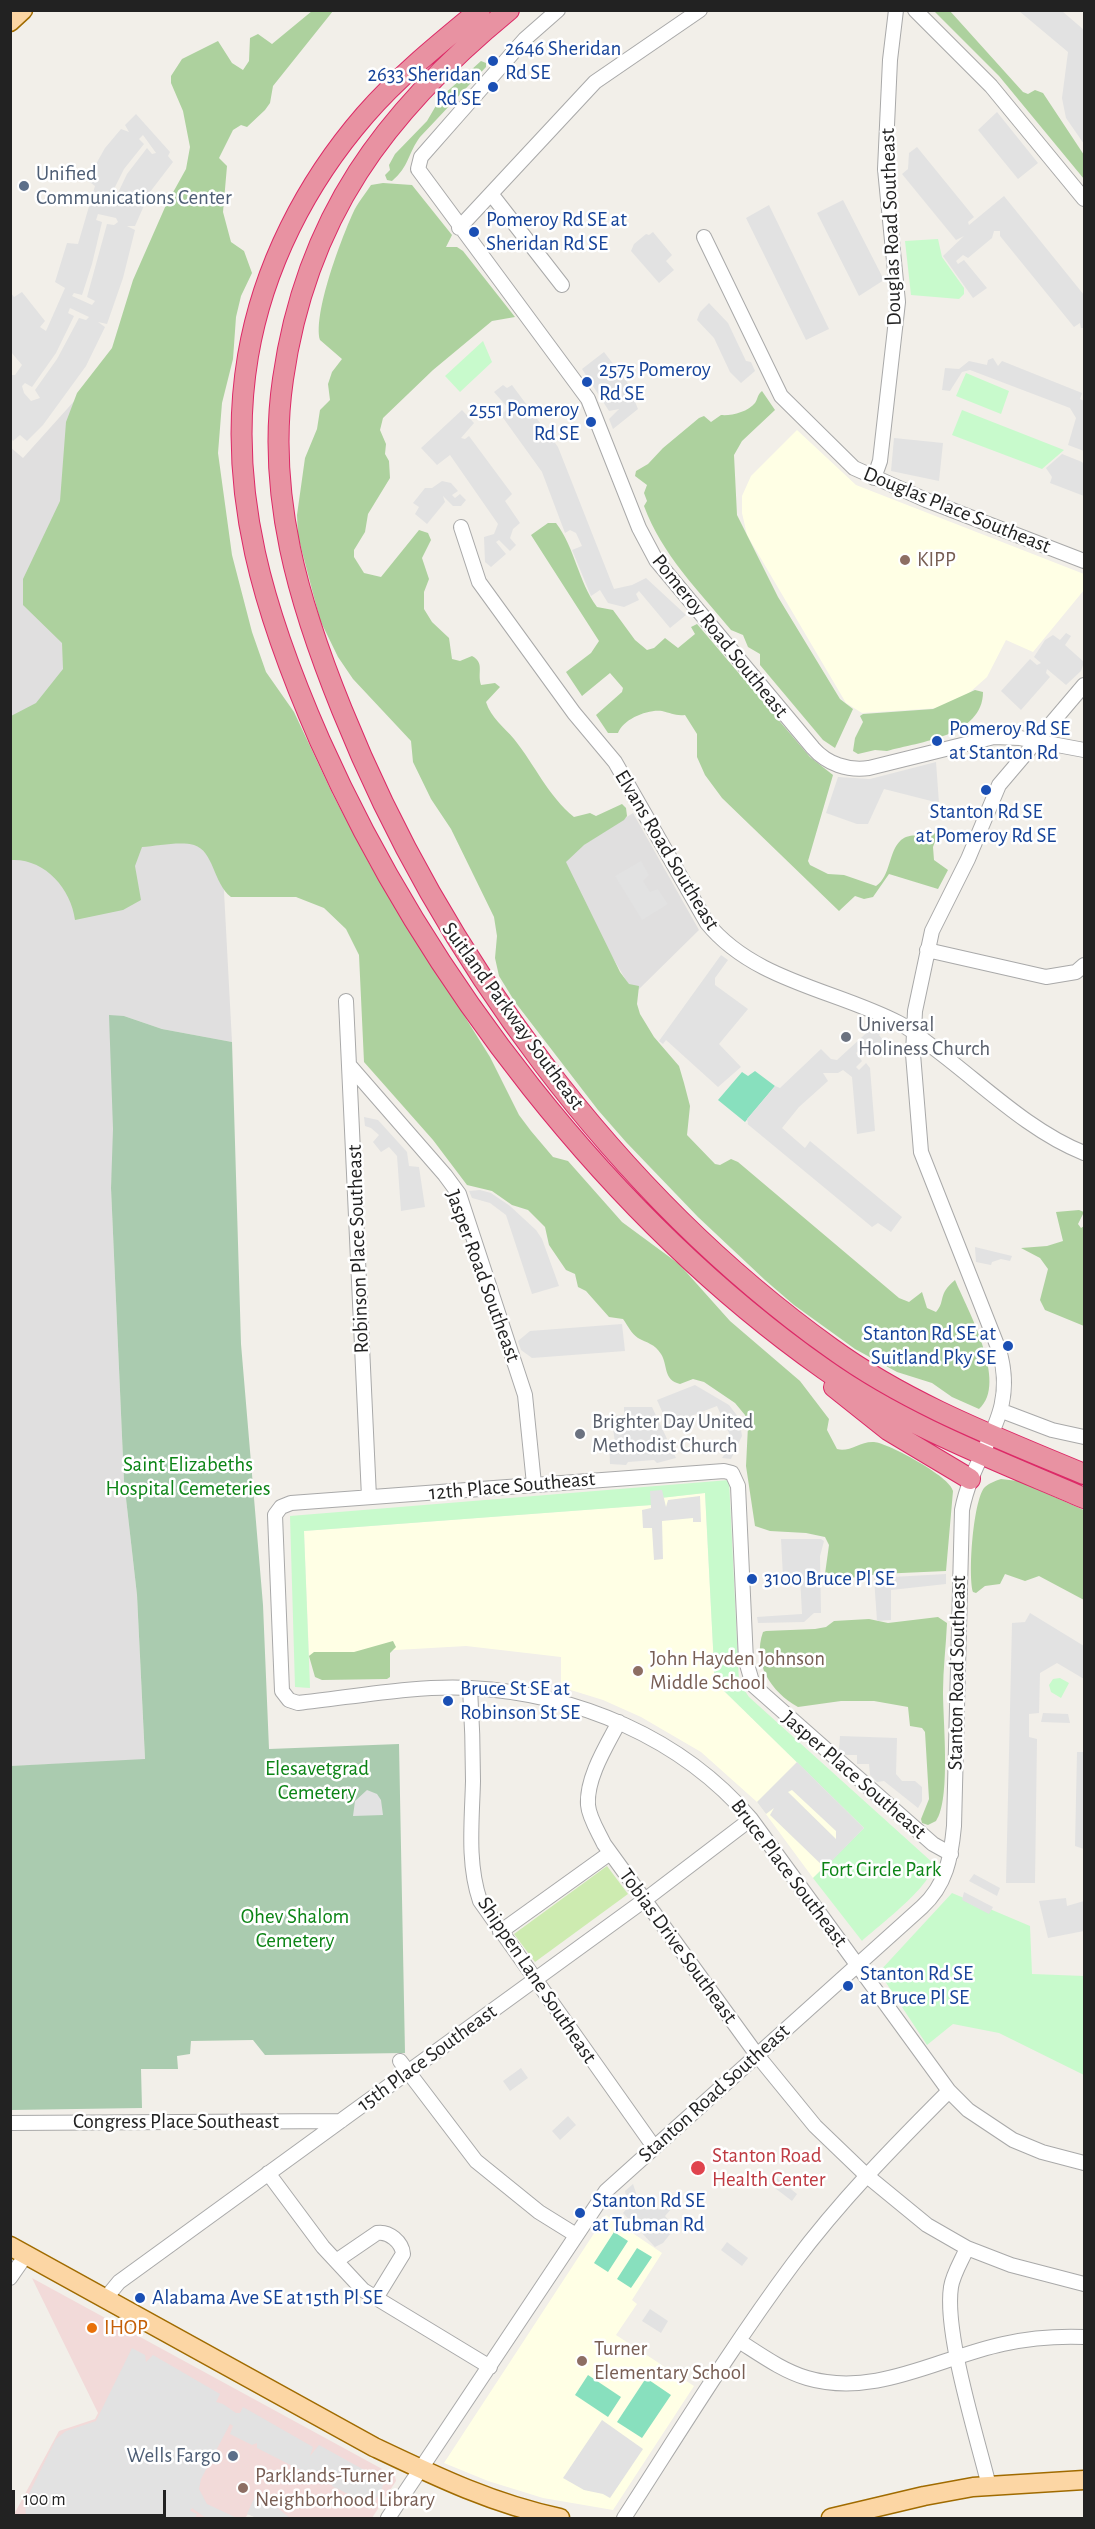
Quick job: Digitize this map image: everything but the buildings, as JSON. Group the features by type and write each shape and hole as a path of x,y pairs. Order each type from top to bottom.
{"highway":[{"name":"Suitland Parkway Southeast","path":"480,10 404,75 359,122 330,160 301,205 276,259 252,337 243,397 243,483 254,554 290,666 337,776 394,885 465,998 542,1100 616,1185 704,1270 784,1339 839,1379 890,1410 982,1454 1084,1498"},
{"name":"Suitland Parkway Southeast","path":"509,10 446,65 383,135 341,198 304,286 283,377 278,454 284,524 308,618 360,753 428,888 502,1006 582,1111 686,1224 793,1320 870,1374 991,1435 1084,1474"},
{"path":"784,1339 862,1411 895,1434 970,1479"}],"main road":[{"path":"10,22 23,10"},
{"path":"18,2250 374,2447 421,2470 493,2500 560,2518"},
{"path":"831,2518 924,2496 989,2486 1084,2480"}],"street":[{"name":"Pomeroy Road Southeast","path":"558,10 525,39 421,157 419,174 588,399 639,528 656,560 820,756 838,765 861,769 986,738 1007,736 1084,750"},
{"path":"459,228 595,82 700,10"},
{"name":"Douglas Road Southeast","path":"874,478 881,456 898,302 885,169 890,60 896,10"},
{"path":"915,10 991,86 1084,199"},
{"path":"492,195 562,285"},
{"name":"Douglas Place Southeast","path":"705,237 786,402 854,468 1084,561"},
{"name":"Elvans Road Southeast","path":"461,527 479,582 574,713 615,762 713,931 743,956 899,1023 1042,1131 1084,1153"},
{"name":"Stanton Road Southeast","path":"388,2518 606,2191 934,1894 946,1875 951,1854 961,1523 970,1479 1002,1411 1006,1382 999,1350 921,1152 913,1033 915,1011 927,950 936,923 968,859 994,795 1005,777 1084,685"},
{"path":"927,950 1046,977 1076,972 1084,965"},
{"name":"Robinson Place Southeast","path":"346,1001 369,1497"},
{"name":"Jasper Road Southeast","path":"350,1066 459,1194 526,1399 534,1484"},
{"path":"1002,1411 1052,1430 1084,1437"},
{"name":"12th Place Southeast","path":"287,1698 282,1691 279,1639 274,1521 278,1509 291,1503 724,1471 735,1476 738,1486 746,1661 748,1674 760,1693"},
{"name":"Bruce Place Southeast","path":"287,1698 298,1703 470,1688 556,1700 619,1722 668,1748 702,1771 728,1793 751,1819 949,2091 969,2110 1013,2140 1042,2152 1084,2163"},
{"name":"Shippen Lane Southeast","path":"470,1688 474,1884 480,1901 654,2147"},
{"name":"Jasper Place Southeast","path":"760,1693 925,1837 951,1854"},
{"name":"Tobias Drive Southeast","path":"619,1722 594,1770 588,1805 610,1853 646,1899 757,2055 814,2126 866,2175 927,2225 967,2248 1011,2265 1084,2284"},
{"name":"15th Place Southeast","path":"105,2299 119,2282 340,2121 404,2066 534,1980 751,1819"},
{"path":"500,1932 610,1853"},
{"path":"404,2066 476,2161 539,2212 576,2235"},
{"path":"624,2518 739,2341 793,2264 866,2175 949,2091"},
{"name":"Congress Place Southeast","path":"10,2123 340,2121"},
{"path":"268,2173 348,2276 376,2298 490,2367"},
{"path":"336,2261 377,2233 390,2235 402,2246 404,2254 376,2298"},
{"path":"967,2248 951,2286 952,2318 958,2358 989,2486"},
{"path":"10,2278 18,2250"},
{"path":"739,2341 807,2378 840,2384 867,2383 1002,2344 1053,2336 1084,2337"}],"shaded area":[{"path":"1019,11 1062,11 1084,30 1084,144 1066,118 1062,98 1068,52"},
{"path":"997,112 1038,163 1018,179 978,130"},
{"path":"136,114 170,152 168,156 173,162 150,192 135,226 127,226 135,230 123,278 107,324 98,322 105,327 86,366 43,425 27,441 20,435 13,441 10,437 11,375 15,375 22,365 11,352 11,293 14,297 22,292 45,321 40,327 46,331 65,288 55,282 67,243 78,244 95,186 87,180 105,148 121,129 129,132 125,125","holes":["143,135 156,153 152,154 147,148 127,174 116,197 123,200 122,206 101,201 102,195 110,197 124,169 144,144 139,139","98,214 116,218 118,222 114,225 107,224 87,297 95,301 92,305 72,296 74,293 82,295 92,264 102,222 96,220","70,308 89,317 86,320 79,318 57,359 35,390 40,398 31,401 24,393 22,386 25,383 32,387 56,353 74,316 68,313"]},
{"path":"917,147 974,217 968,222 969,225 1004,196 1084,295 1084,328 1081,328 1080,323 1074,327 1000,236 1000,231 994,231 992,238 968,258 963,255 956,261 958,264 964,260 987,288 973,298 943,256 964,236 956,240 902,174 908,169 909,153"},
{"path":"843,200 884,280 859,296 817,213"},
{"path":"769,205 829,329 806,340 746,218"},
{"path":"653,232 672,255 666,261 674,270 659,283 631,251 634,244 646,234"},
{"path":"191,271 232,1042 162,1029 124,1016 111,1188 124,1481 137,1595 145,1760 11,1766 10,447 23,458"},
{"path":"709,303 728,323 746,361 751,362 755,371 741,383 730,372 714,338 697,320 700,312"},
{"path":"604,352 627,382 638,409 613,429 609,419 619,409 609,411 582,369"},
{"path":"993,358 998,366 1002,361 1082,393 1080,399 1084,401 1084,451 1068,445 1076,418 1070,408 970,370 962,372 950,391 942,390 945,368 959,369 969,361 987,365 988,360"},
{"path":"503,385 507,388 512,385 558,447 614,589 632,585 646,578 686,615 670,628 639,591 636,594 639,600 624,607 608,603 600,590 591,596 572,550 582,546 576,533 570,530 565,533 542,472 501,415 508,408 494,392"},
{"path":"462,410 474,423 461,438 465,439 469,436 512,494 505,501 520,523 513,529 510,538 516,545 510,551 499,540 496,542 506,554 491,567 485,562 484,537 494,534 498,524 450,455 437,465 421,448"},
{"name":"KIPP","path":"797,430 856,485 1084,574 1084,590 1033,652 1006,640 987,677 960,701 939,708 862,713 846,703 747,535 742,513 742,496 751,476"},
{"path":"894,438 943,443 939,481 891,471"},
{"path":"1062,454 1084,465 1084,496 1050,483 1052,477 1046,468"},
{"path":"442,481 451,483 458,491 452,495 455,498 460,494 466,500 461,506 453,506 443,496 445,502 427,524 415,514 419,507 413,503 425,488 432,488"},
{"path":"1066,633 1071,636 1065,645 1084,662 1081,671 1066,685 1047,669 1046,673 1050,677 1021,710 1001,691 1030,659 1037,665 1041,663 1034,657 1045,640 1053,635 1060,640"},
{"path":"936,762 939,803 884,789 868,824 857,824 826,813 838,777 870,779"},
{"path":"633,813 699,930 634,994 557,862"},
{"path":"641,861 649,875 643,881 650,892 658,889 668,904 642,920 615,876"},
{"path":"721,955 728,960 715,978 715,985 748,1009 719,1044 741,1067 718,1087 666,1040 663,1044 659,1041"},
{"path":"874,1026 883,1030 879,1035 884,1041 867,1057 860,1050 856,1053 862,1061 856,1067 859,1070 866,1063 870,1068 875,1131 857,1134 852,1077 843,1070 838,1073 823,1073 828,1081 799,1107 782,1128 805,1148 810,1141 902,1217 891,1232 878,1223 872,1227 745,1122 748,1124 747,1119 775,1086 780,1088 821,1049 831,1059 837,1060"},
{"path":"364,1117 378,1120 407,1152 409,1166 419,1167 425,1207 401,1211 397,1156 389,1147 381,1152 373,1142 379,1135 365,1126"},
{"path":"480,1190 491,1193 510,1206 536,1230 542,1239 559,1286 532,1294 506,1215 490,1203 472,1198 469,1191"},
{"path":"975,1247 1012,1256 1010,1261 1001,1259 992,1262 991,1265 976,1262"},
{"path":"622,1324 625,1351 532,1358 521,1350 518,1341 530,1331"},
{"path":"695,1385 729,1405 739,1418 742,1436 731,1459 722,1458 733,1442 717,1406 668,1425 657,1400"},
{"path":"624,1407 652,1407 676,1458 657,1463 654,1460 628,1462 626,1465 610,1464 609,1443 615,1442 611,1416 624,1415"},
{"path":"662,1490 666,1507 668,1500 700,1496 701,1522 693,1522 693,1518 662,1521 663,1559 654,1560 652,1528 643,1528 642,1510 651,1508 650,1491"},
{"name":"John Hayden Johnson Middle School","path":"705,1493 715,1686 721,1688 864,1828 813,1878 757,1802 701,1752 641,1717 603,1700 561,1687 561,1657 466,1646 309,1655 304,1531 651,1505 651,1499"},
{"path":"781,1539 821,1539 824,1541 820,1556 821,1613 814,1613 804,1622 758,1623 757,1617 802,1614 800,1576 783,1577"},
{"path":"946,1574 946,1584 891,1590 891,1620 877,1621 874,1578"},
{"path":"1030,1613 1084,1646 1084,1679 1057,1663 1040,1673 1039,1713 1029,1714 1029,1737 1037,1739 1035,1883 1006,1883 1012,1623 1025,1622"},
{"path":"1043,1713 1068,1714 1070,1723 1041,1722"},
{"path":"840,1736 897,1738 896,1774 902,1781 915,1781 922,1787 922,1801 918,1808 884,1781 877,1782 870,1775 869,1764 857,1764 857,1755 846,1755 839,1749"},
{"path":"1077,1752 1084,1752 1084,1849 1075,1846"},
{"path":"797,1762 864,1828 825,1868 770,1815 774,1808 766,1814 757,1802","holes":["792,1790 836,1831 836,1839 788,1792"]},
{"path":"367,1790 377,1794 381,1800 383,1815 353,1816 355,1801"},
{"path":"974,1874 1000,1888 997,1896 969,1881"},
{"path":"964,1892 993,1907 989,1914 962,1900"},
{"path":"1066,1898 1067,1906 1084,1901 1084,1931 1048,1938 1039,1901"},
{"path":"521,2068 528,2078 510,2091 503,2081"},
{"path":"568,2116 576,2125 560,2140 552,2131"},
{"path":"777,2178 797,2194 792,2201 771,2185"},
{"path":"633,2184 639,2202 647,2197 659,2210 669,2204 672,2208 665,2216 675,2228 663,2243 655,2247 623,2213 628,2207 625,2191"},
{"name":"Turner Elementary School","path":"606,2215 662,2253 632,2300 637,2304 616,2335 694,2386 613,2510 543,2498 488,2481 444,2463"},
{"path":"727,2242 748,2258 742,2266 721,2250"},
{"path":"32,2278 395,2476 396,2481 372,2518 257,2518 248,2514 245,2518 12,2518 59,2431 95,2419 98,2413"},
{"path":"650,2309 668,2321 661,2333 642,2321"},
{"path":"132,2348 145,2355 146,2362 153,2355 220,2394 216,2402 236,2413 240,2413 243,2407 313,2447 310,2456 319,2445 384,2481 381,2492 370,2505 332,2486 331,2481 326,2483 257,2448 257,2443 252,2445 230,2434 233,2426 230,2424 201,2479 199,2489 207,2504 237,2518 206,2518 192,2508 190,2511 197,2514 195,2518 26,2518 25,2502 56,2439 66,2431 96,2421"},
{"path":"602,2420 643,2449 610,2498 584,2490 563,2478"},
{"path":"257,2492 290,2518 257,2518 247,2514"}],"green space":[{"path":"312,11 333,11 273,86 270,103 265,110 247,127 241,125 233,130 219,158 227,166 223,212 231,242 244,251 252,273 241,296 236,317 233,359 222,403 218,453 232,555 252,632 266,672 294,712 333,795 370,865 490,1057 519,1115 531,1131 553,1157 568,1161 622,1222 679,1264 730,1321 800,1381 829,1419 827,1430 837,1449 846,1449 869,1442 881,1444 905,1454 950,1485 953,1491 946,1571 879,1574 829,1581 825,1574 829,1545 825,1537 806,1533 770,1531 755,1526 746,1466 748,1426 745,1415 735,1403 704,1382 693,1379 680,1384 671,1379 663,1358 656,1348 631,1332 623,1319 609,1317 586,1291 578,1287 575,1274 566,1270 549,1245 545,1227 528,1210 512,1205 492,1191 467,1185 433,1140 364,1062 359,955 346,929 324,908 296,897 231,897 220,884 210,860 201,848 188,844 175,844 142,847 135,866 141,900 123,910 75,920 68,897 54,877 34,864 11,860 11,716 36,703 63,669 62,643 23,605 23,579 60,501 66,422 77,393 112,348 133,280 166,205 186,169 190,147 183,111 171,83 171,76 182,59 218,41 232,63 243,70 249,61 250,38 258,34 272,44"},
{"path":"934,11 950,11 1023,92 1028,94 1035,90 1043,93 1084,155 1084,179 999,76"},
{"path":"481,61 486,63 486,67 420,137 398,176 392,181 387,180 385,175 390,170 389,165 395,154 427,121 441,97"},
{"path":"383,183 412,185 452,235 446,247 457,247 463,251 515,317 492,321 433,370 383,418 380,430 386,444 385,454 389,461 390,478 368,514 365,532 354,550 354,557 364,573 381,577 419,530 428,533 431,540 422,558 429,579 424,592 424,609 432,622 449,638 452,659 460,661 472,656 480,665 481,685 495,683 500,687 486,702 491,713 522,749 557,800 574,817 590,813 596,816 622,804 626,808 627,816 624,820 584,845 566,862 620,972 629,984 639,986 637,1004 640,1014 654,1037 679,1066 690,1106 687,1135 715,1164 720,1165 731,1159 738,1162 899,1298 909,1302 922,1292 927,1308 936,1312 946,1290 955,1280 976,1327 988,1364 990,1382 987,1397 979,1409 952,1397 932,1383 897,1372 855,1349 794,1305 698,1217 598,1110 515,1002 499,976 495,958 497,936 494,917 451,829 431,799 413,762 411,741 353,679 338,657 320,620 298,536 297,515 305,458 317,429 320,410 330,400 328,384 332,372 342,359 320,340 321,313 335,258 353,213 371,185"},
{"path":"938,239 942,257 964,288 964,294 959,299 911,295 905,241"},
{"path":"483,341 492,362 460,392 445,376"},
{"path":"966,373 1009,391 1001,414 956,396"},
{"path":"762,391 775,410 742,441 734,455 737,515 778,597 840,699 853,709 835,748 823,740 760,665 760,654 748,647 743,635 731,630 671,556 644,506 647,501 644,493 647,485 635,476 636,471 648,464 663,448 699,418 704,416 711,422 721,415 744,411 755,403"},
{"path":"962,410 1064,450 1042,469 952,435"},
{"path":"548,523 556,523 562,533 585,586 597,607 613,610 635,640 647,650 654,648 665,638 678,648 695,634 691,627 697,624 810,757 833,775 808,861 810,865 828,874 844,875 876,886 881,882 901,840 909,836 934,833 937,836 933,847 934,860 948,870 938,889 889,874 873,897 864,899 855,896 839,911 722,798 705,775 697,757 697,734 685,715 662,711 650,712 630,719 618,733 608,733 596,715 622,692 623,688 610,673 582,696 566,672 591,653 599,641 531,535"},
{"path":"975,690 983,692 980,707 972,719 947,735 887,751 875,750 858,754 853,751 855,738 863,722 860,716 863,714 933,709"},
{"path":"109,1015 124,1016 162,1029 232,1042 241,1344 263,1605 269,1749 399,1744 405,2053 265,2055 253,2040 191,2041 190,2054 177,2056 178,2069 141,2069 142,2108 11,2110 10,1766 145,1759 137,1595 124,1481 111,1188 113,1129"},
{"path":"755,1071 775,1086 745,1122 718,1100 742,1072 748,1076"},
{"path":"1079,1210 1084,1212 1078,1224 1081,1228 1084,1226 1084,1326 1045,1310 1040,1300 1048,1269 1040,1258 1021,1248 1047,1246 1063,1241 1056,1212"},
{"path":"1001,1479 1018,1481 1084,1510 1084,1600 1039,1576 1025,1581 1005,1574 1000,1584 985,1586 976,1593 973,1592 971,1555 977,1508 984,1488"},
{"name":"Fort Circle Park","path":"729,1480 739,1682 749,1697 933,1863 931,1872 916,1893 862,1941 813,1878 864,1828 721,1688 715,1686 705,1493 652,1499 652,1505 304,1531 310,1688 295,1687 290,1516"},
{"path":"938,1617 947,1623 943,1675 945,1779 941,1811 936,1821 928,1825 922,1823 921,1819 929,1799 925,1732 922,1728 910,1726 908,1707 874,1701 841,1701 798,1707 788,1701 766,1676 760,1655 760,1644 763,1632 766,1631 815,1629 826,1627 834,1621 869,1619 888,1623"},
{"path":"393,1641 396,1647 390,1653 390,1677 387,1679 322,1680 315,1677 309,1656 314,1652 354,1652"},
{"path":"1060,1678 1069,1683 1061,1698 1051,1692 1049,1685 1053,1679"},
{"path":"607,1866 628,1894 535,1962 514,1934"},
{"name":"Fort Circle Park","path":"952,1893 1030,1926 1032,1974 1084,1976 1084,2075 999,2033 953,2024 927,2045 879,1972"},
{"path":"614,2232 628,2241 608,2272 594,2263"},
{"path":"637,2248 652,2257 631,2288 617,2279"},
{"path":"588,2375 621,2397 608,2417 575,2395"},
{"path":"646,2378 671,2395 642,2438 617,2422"}],"place":[{"name":"2646 Sheridan Rd SE","path":"493,61"},
{"name":"2633 Sheridan Rd SE","path":"493,87"},
{"name":"Unified Communications Center","path":"24,186"},
{"name":"Pomeroy Rd SE at Sheridan Rd SE","path":"474,232"},
{"name":"2575 Pomeroy Rd SE","path":"587,382"},
{"name":"2551 Pomeroy Rd SE","path":"591,422"},
{"name":"KIPP","path":"905,560"},
{"name":"Pomeroy Rd SE at Stanton Rd","path":"937,741"},
{"name":"Stanton Rd SE at Pomeroy Rd SE","path":"986,790"},
{"name":"Universal Holiness Church","path":"846,1037"},
{"name":"Stanton Rd SE at Suitland Pky SE","path":"1008,1346"},
{"name":"Brighter Day United Methodist Church","path":"580,1434"},
{"name":"3100 Bruce Pl SE","path":"752,1579"},
{"name":"John Hayden Johnson Middle School","path":"638,1671"},
{"name":"Bruce St SE at Robinson St SE","path":"448,1701"},
{"name":"Stanton Rd SE at Bruce Pl SE","path":"848,1986"},
{"name":"Stanton Road Health Center","path":"698,2168"},
{"name":"Stanton Rd SE at Tubman Rd","path":"580,2213"},
{"name":"Alabama Ave SE at 15th Pl SE","path":"140,2298"},
{"name":"IHOP","path":"92,2328"},
{"name":"Turner Elementary School","path":"582,2361"},
{"name":"Wells Fargo","path":"233,2456"},
{"name":"Parklands-Turner Neighborhood Library","path":"243,2488"}],"park label":[{"name":"Saint Elizabeths Hospital Cemeteries","path":"188,1477"},
{"name":"Elesavetgrad Cemetery","path":"317,1781"},
{"name":"Ohev Shalom Cemetery","path":"295,1929"}]}
